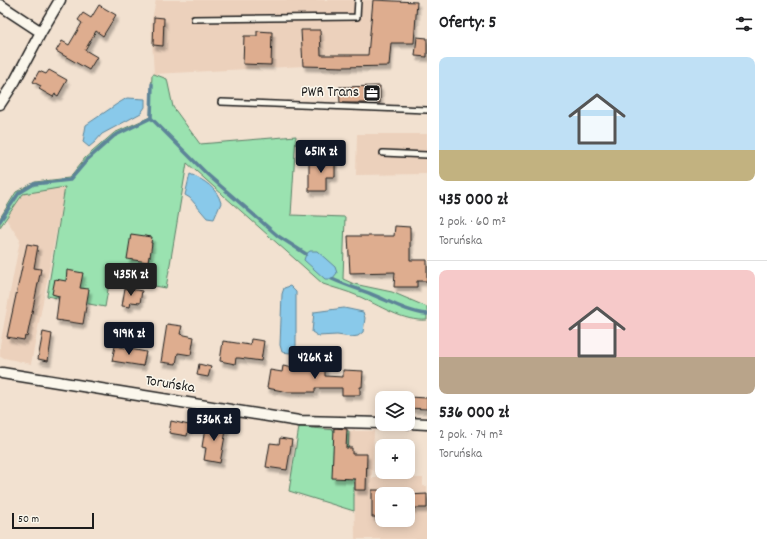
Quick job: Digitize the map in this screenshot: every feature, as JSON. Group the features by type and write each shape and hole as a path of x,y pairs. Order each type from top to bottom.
{"street":[{"path":"0,104 15,81 60,0"},
{"path":"0,5 41,32"},
{"name":"Toruńska","path":"2,374 299,421 375,423"},
{"path":"415,424 427,424"}],"lane":[{"path":"194,19 357,17 358,0"},
{"path":"221,102 427,110"},
{"path":"383,153 427,155"}],"shaded area":[{"path":"156,0 393,0 389,66 303,66 154,74 151,24"},
{"path":"357,134 427,134 427,174 356,175"},
{"path":"65,187 31,364 0,357 0,345 20,240 6,219 23,194"},
{"path":"349,431 374,431 372,478 423,478 423,486 427,486 427,539 355,539 354,478 347,478"}],"green space":[{"path":"154,74 167,79 173,107 200,144 296,136 291,215 345,217 343,279 354,284 392,292 427,307 427,320 418,320 400,316 354,294 323,284 187,163 166,288 110,278 105,307 47,296 65,187 23,194 0,227 0,218 16,192 35,182 69,178 85,158 114,133 150,117 152,75"},
{"path":"299,427 349,431 347,478 354,478 354,511 289,491"}],"water":[{"path":"127,98 145,99 145,107 141,113 102,134 89,147 83,142 86,125"},
{"path":"190,174 209,185 219,198 221,203 214,219 207,218 190,198 185,195"},
{"path":"310,251 317,251 335,267 337,273 332,279 325,279 304,260 306,254"},
{"path":"290,286 296,292 296,346 290,353 282,352 280,345 282,294 284,288"},
{"path":"344,308 363,312 365,318 363,332 358,336 318,336 312,332 314,312"}],"building":[{"path":"373,0 417,2 414,43 391,43 389,66 303,66 301,30 320,30 321,55 368,55"},
{"path":"99,5 116,15 103,36 96,31 85,50 97,57 89,70 56,51 62,41 69,45 82,23 78,20 83,13 91,18"},
{"path":"154,17 164,18 163,46 153,45"},
{"path":"257,31 272,32 271,65 243,64 244,36 257,36"},
{"path":"417,37 427,38 427,57 415,56"},
{"path":"49,70 67,80 58,96 55,94 53,97 39,89 41,86 33,82 39,71 46,74"},
{"path":"380,86 380,103 340,103 339,87"},
{"path":"335,159 335,177 326,177 326,191 309,191 309,160"},
{"path":"395,226 410,227 410,260 427,260 427,281 417,281 417,287 394,287 395,272 350,273 348,236 394,236"},
{"path":"131,234 152,237 148,262 127,259"},
{"path":"27,244 38,246 34,268 41,269 27,337 25,336 24,340 7,337"},
{"path":"67,270 83,273 80,288 89,289 83,324 56,320 59,296 52,294 55,279 66,281"},
{"path":"125,288 142,291 140,303 131,302 130,307 122,306"},
{"path":"167,324 182,326 180,334 194,337 191,355 178,353 176,364 161,362"},
{"path":"43,332 52,334 48,361 38,359"},
{"path":"251,339 264,341 261,361 236,358 235,364 220,361 223,341 250,345"},
{"path":"115,346 146,352 143,366 112,361"},
{"path":"314,360 325,360 325,376 343,377 343,370 363,371 360,395 342,395 342,388 315,388 315,392 288,392 267,388 270,370 282,372 283,366 305,370 305,366 314,366"},
{"path":"199,364 211,367 208,377 197,375"},
{"path":"415,397 427,398 427,409 415,408"},
{"path":"171,421 189,425 187,436 169,433"},
{"path":"212,422 227,425 220,463 204,460 206,448 202,447 205,428 211,429"},
{"path":"334,428 347,429 346,448 352,448 352,454 367,454 366,490 355,490 355,479 332,478"},
{"path":"280,438 292,440 287,470 266,467 270,443 279,444"},
{"path":"372,490 375,490 375,517 372,517"},
{"path":"427,494 427,508 415,508 415,495"}],"waterway":[{"path":"152,84 151,118 208,175 278,236 306,254"},
{"path":"0,221 19,193 34,184 70,180 87,160 114,136 151,118"},
{"path":"332,279 405,309 427,314"}],"place":[{"name":"PWR Trans","path":"372,93"}]}
